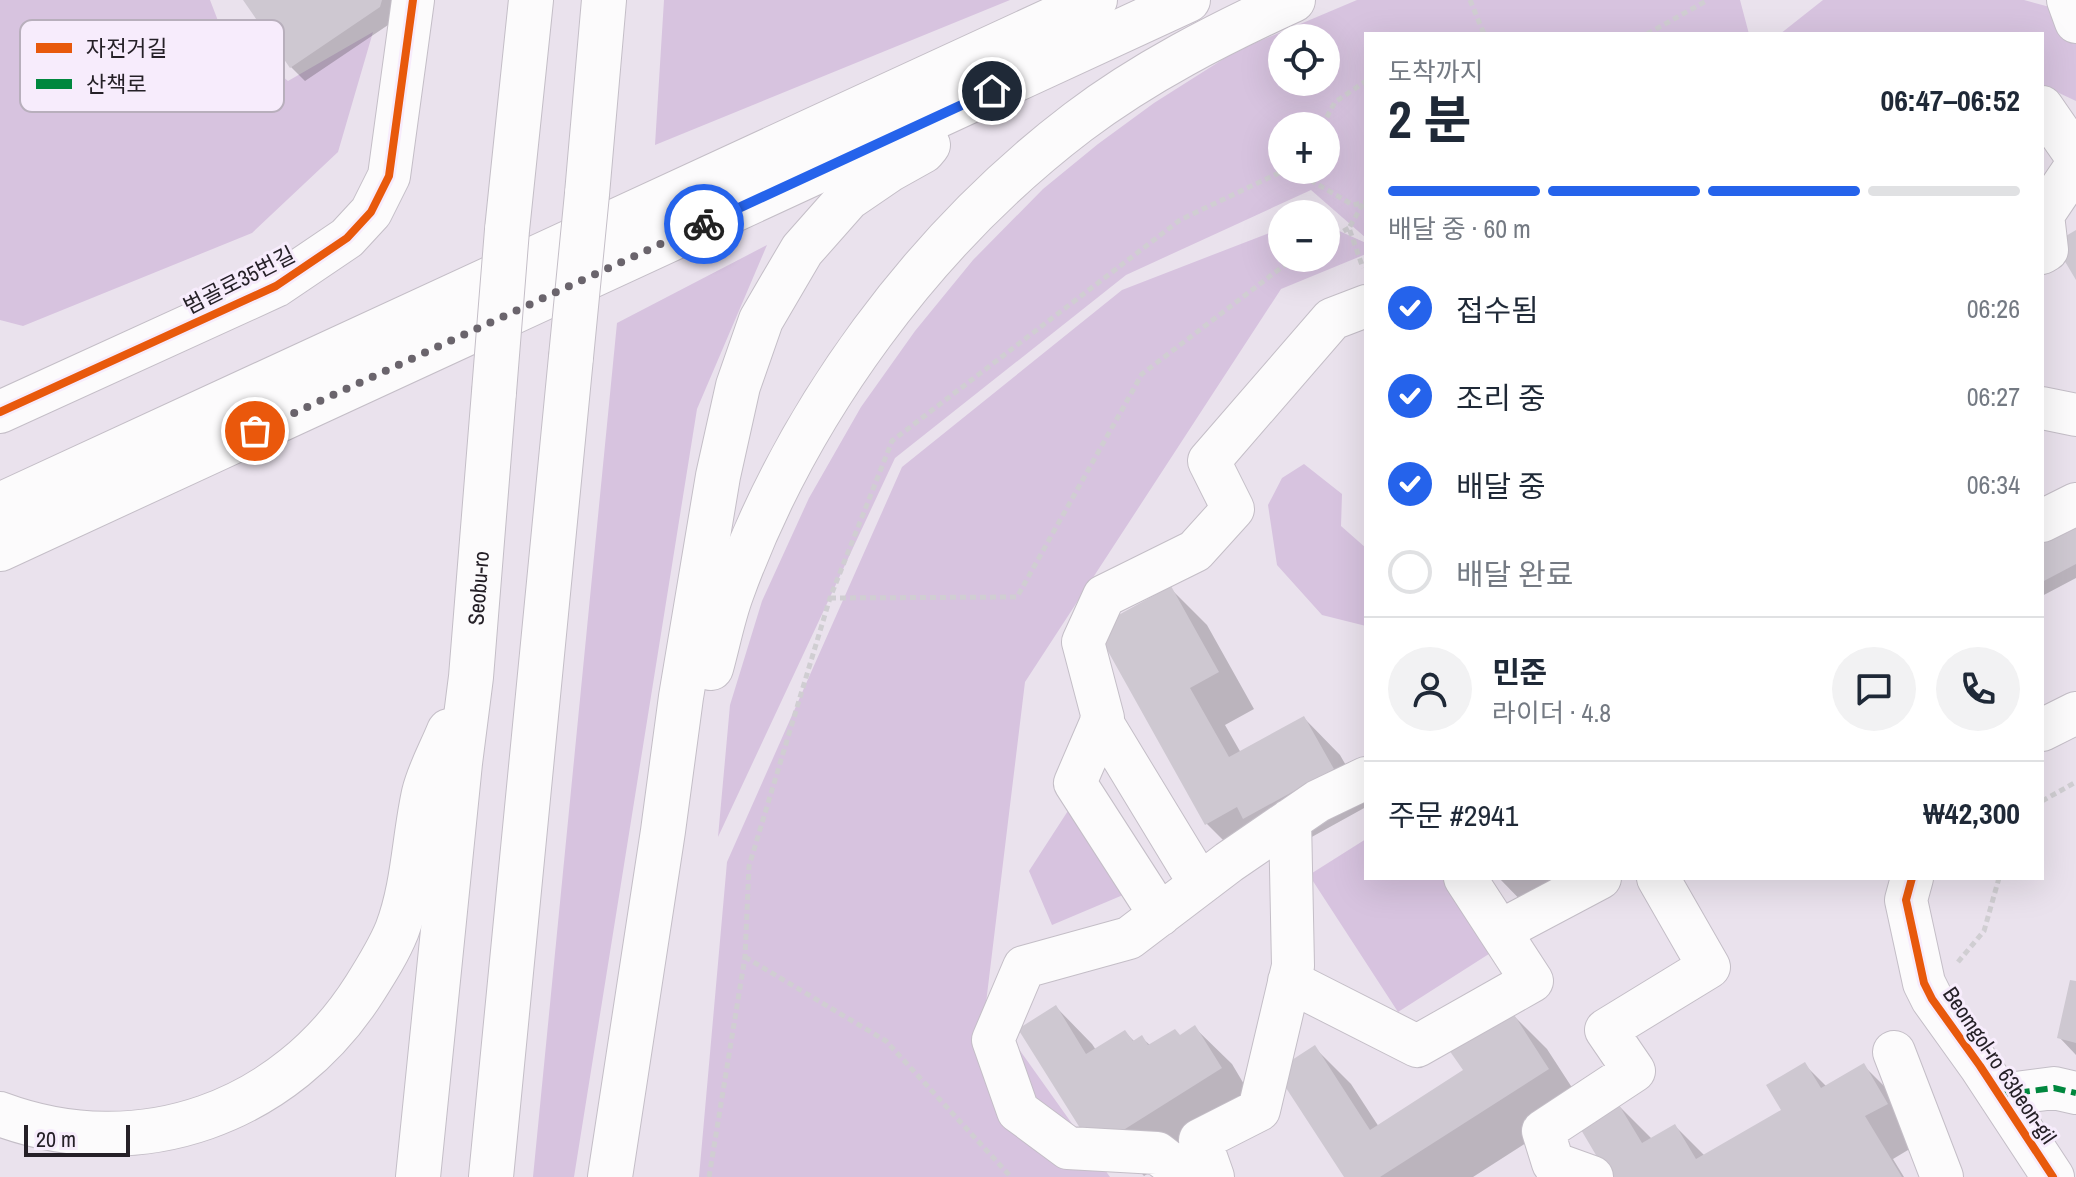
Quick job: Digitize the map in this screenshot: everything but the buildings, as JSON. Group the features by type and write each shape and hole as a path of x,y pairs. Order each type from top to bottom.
{"highway":[{"name":"Seobu-ro","path":"418,1177 471,677 507,230 531,0"},
{"path":"491,1177 604,0"},
{"path":"0,505 1095,0"},
{"path":"0,549 1188,0"},
{"path":"663,831 689,758 731,593 777,485 832,388 887,311 950,239 1020,169 1079,121 1138,81 1227,30 1293,0"},
{"path":"610,1177 681,697 718,476 738,386 761,320 802,250 848,198 923,151 964,104"},
{"path":"0,1114 79,1132 125,1134 165,1130 237,1105 297,1065 328,1038 365,988 397,930 413,874 424,790 471,677"}],"street":[{"name":"범골로35번길","path":"0,412 276,286 347,238 371,212 389,176 413,0"},
{"path":"2068,0 2076,22"},
{"path":"2044,110 2076,156"},
{"path":"2044,214 2076,166"},
{"path":"2044,224 2047,250 2044,252"},
{"path":"1160,915 1075,783 1103,718 1083,642 1104,596 1195,551 1233,509 1209,461 1332,319 1364,307"},
{"path":"2044,408 2076,415"},
{"path":"2044,520 2076,504"},
{"path":"2044,729 2076,713"},
{"path":"1101,721 1200,884"},
{"path":"1195,1177 1183,1173 1157,1153 1068,1148 1018,1111 993,1040 1024,967 1129,938 1318,801 1364,779"},
{"path":"1213,1177 1200,1140 1259,1110 1293,966 1290,820"},
{"path":"1289,981 1417,1046 1532,981 1466,880"},
{"path":"1500,931 1596,880"},
{"path":"1592,1177 1553,1163 1543,1131 1634,1071 1606,1030 1709,967 1659,880"},
{"name":"Beomgol-ro 63beon-gil","path":"1911,880 1906,900 1924,983 2053,1177"},
{"path":"1894,1052 1942,1177"},
{"path":"2000,1095 2054,1088 2076,1093"}],"path":[{"path":"1470,0 1483,32"},
{"path":"1651,32 1708,0"},
{"path":"1330,112 1335,102 1364,82"},
{"path":"709,1177 745,957 749,866 830,598 892,441 1180,220 1268,178"},
{"path":"1317,184 1353,205 1364,202"},
{"path":"1340,233 1349,228 1364,204"},
{"path":"1349,228 1364,271"},
{"path":"830,598 1017,597 1142,374 1276,272"},
{"path":"2044,800 2076,782"},
{"path":"1932,999 1984,931 1998,880"},
{"path":"745,957 886,1041 1011,1177"}],"shaded area":[{"path":"0,0 210,0 218,20 20,20 20,112 284,112 284,78 288,81 373,32 338,152 252,233 23,326 0,320"},
{"path":"664,0 1010,0 655,145"},
{"path":"1357,0 1740,0 1748,32 1364,32 1364,236 1340,215 1340,200 1322,200 1311,190 1289,200 1268,200 1268,210 1126,275 895,458 718,837 730,705 762,601 809,498 861,407 915,331 973,260 1043,189 1154,103 1236,51 1268,38 1268,96 1340,96 1340,24 1300,24"},
{"path":"1823,0 2024,0 2076,14 2076,101 2044,86 2044,32 1783,32"},
{"path":"1340,231 1364,242 1364,255 1340,265"},
{"path":"1268,233 1268,272 1322,272 1281,289 1025,682 986,1003 1110,1177 699,1177 727,862 902,467 1122,290"},
{"path":"767,245 697,409 574,1177 533,1177 617,323"},
{"path":"1304,464 1342,494 1341,526 1364,546 1364,626 1322,615 1277,565 1268,505 1282,478"},
{"path":"1075,800 1123,895 1052,925 1029,871"},
{"path":"1364,840 1364,880 1445,880 1492,952 1398,1012 1309,875"}],"marked path":[{"path":"2000,1095 2054,1088 2076,1093"}],"cycle path":[{"path":"0,412 276,286 347,238 371,212 389,176 413,0"},
{"path":"1911,880 1906,900 1924,983 2053,1177"}],"way so far":[{"path":"255,431 704,224"}],"route":[{"path":"704,224 992,91"}]}
